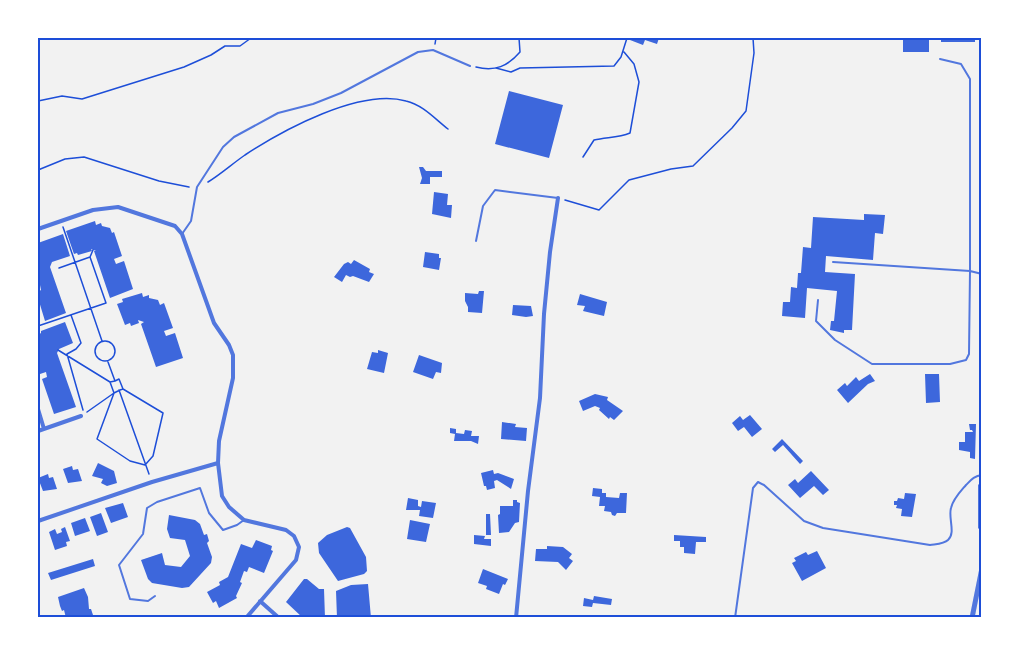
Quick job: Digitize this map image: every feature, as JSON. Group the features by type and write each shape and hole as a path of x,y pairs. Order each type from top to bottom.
{"street":[{"path":"516,618 528,491 540,398 548,273 558,198"},
{"path":"38,229 93,210 118,207 175,226 182,234 213,323 229,345 233,355 233,378 221,426 218,463 222,496 229,507 244,520 286,530 294,536 299,547 296,560 246,618"},
{"path":"38,409 44,429"},
{"path":"38,432 81,416"},
{"path":"38,521 152,482 218,463"},
{"path":"972,618 981,567"},
{"path":"260,601 279,618"}],"lane":[{"path":"182,234 189,225 197,187 229,141 272,116 328,99 407,57 427,50 439,52 470,66"},
{"path":"818,300 816,321 835,340 865,362 880,365 959,363 966,360 969,354 970,79 961,64 940,59"},
{"path":"476,242 483,206 495,190 558,198"},
{"path":"833,262 981,273"},
{"path":"735,618 753,488 758,483 764,485 804,521 823,528 930,545 944,543 950,539 952,534 951,506 969,482 981,475"},
{"path":"155,596 148,601 130,599 119,565 143,534 147,508 157,502 200,488 209,513 223,530 244,520"}],"path":[{"path":"38,101 62,96 82,99 184,67 212,56 225,46 240,46 251,38"},
{"path":"470,66 485,69 507,65 520,52 519,38"},
{"path":"496,68 511,72 520,68 614,66 624,51 627,38"},
{"path":"558,198 599,210 629,180 693,166 746,111 754,53 753,38"},
{"path":"583,157 594,140 618,138 630,133 636,87 639,82 634,64 624,51"},
{"path":"38,170 65,159 84,157 167,183 197,187 209,182 245,155 282,133 352,104 389,99 406,101 419,106 448,129"},
{"path":"61,221 102,341"},
{"path":"38,326 106,303 90,257 93,250"},
{"path":"59,268 90,257"},
{"path":"67,354 81,343 71,315"},
{"path":"102,341 110,342 115,348 114,356 108,360 100,359 95,353 96,346 102,341"},
{"path":"58,350 110,382 114,393 97,439 130,461 145,465"},
{"path":"67,354 83,407 81,416"},
{"path":"108,360 115,381"},
{"path":"110,382 119,379 123,389 163,413 153,456 145,465"},
{"path":"81,416 93,406 123,389"},
{"path":"119,390 152,482"},
{"path":"979,485 979,528"}],"building":[{"path":"631,38 659,38 657,44 645,40 643,45 630,40"},
{"path":"903,38 929,38 929,52 903,52"},
{"path":"941,38 975,38 975,42 941,42"},
{"path":"509,91 563,105 549,158 495,144"},
{"path":"419,167 423,167 426,171 442,171 442,177 430,177 430,184 420,184 422,178"},
{"path":"434,192 448,194 447,205 452,205 451,218 432,214"},
{"path":"864,214 885,215 883,234 875,233 873,260 826,256 825,272 855,274 852,330 844,330 844,333 830,330 831,321 834,321 837,291 807,288 805,318 782,316 783,302 790,302 791,287 797,288 803,247 811,248 813,217 864,220"},
{"path":"95,221 96,225 101,223 102,226 110,228 112,233 114,232 122,256 114,259 116,264 124,261 133,289 110,298 94,251 96,251 91,249 92,251 74,254 66,231"},
{"path":"63,234 70,256 52,262 50,267 66,313 45,321 38,298 38,292 41,290 40,285 38,286 38,243"},
{"path":"425,252 439,254 441,258 439,270 423,267"},
{"path":"354,260 370,269 369,272 374,274 369,282 346,275 342,282 334,277 344,264 348,262 351,264"},
{"path":"479,291 484,291 482,313 468,312 465,293 478,294"},
{"path":"142,293 143,297 149,295 149,298 158,300 160,305 164,303 173,328 164,331 166,336 175,333 183,358 156,367 141,324 144,322 138,320 139,323 131,326 130,323 125,325 117,304 123,302 122,299"},
{"path":"580,294 607,302 604,316 583,311 585,306 577,305"},
{"path":"513,305 531,306 533,316 512,315"},
{"path":"65,322 73,343 59,349 57,353 76,407 54,414 42,379 47,377 46,372 40,374 38,367 38,335 41,331"},
{"path":"378,350 388,353 384,373 367,369 372,352 378,353"},
{"path":"419,355 442,363 441,373 436,372 433,379 413,372"},
{"path":"870,374 875,381 868,384 848,403 837,390 845,383 847,386 856,377 859,381"},
{"path":"925,374 939,374 940,402 926,403"},
{"path":"595,394 608,397 607,400 623,411 614,420 610,417 609,419 599,410 600,408 595,406 583,411 579,401"},
{"path":"750,415 762,429 752,437 744,427 738,431 732,423 740,416 743,420"},
{"path":"502,422 516,424 515,427 527,428 526,441 501,439"},
{"path":"969,424 976,424 975,459 970,458 970,452 959,450 959,442 965,442 965,432 973,432"},
{"path":"450,428 456,429 456,433 464,434 465,430 472,431 471,436 479,436 478,444 471,441 454,441 455,434 450,433"},
{"path":"782,439 803,461 800,464 783,445 775,452 772,449"},
{"path":"98,463 114,471 117,483 107,486 101,483 103,479 92,476"},
{"path":"72,466 73,470 78,469 82,481 68,483 63,469"},
{"path":"493,470 494,474 498,473 514,479 511,489 497,480 494,481 495,488 487,490 481,473"},
{"path":"811,471 829,490 823,495 814,486 800,498 788,485 795,479 798,483"},
{"path":"48,474 49,478 53,477 57,489 43,491 38,478"},
{"path":"593,488 602,489 606,497 619,498 620,493 627,493 626,513 617,513 615,516 611,512 604,511 605,506 599,506 600,497 592,496"},
{"path":"905,493 916,494 912,517 901,516 902,509 894,505 894,501 898,498 904,499"},
{"path":"408,498 418,500 418,506 421,507 422,501 436,503 433,518 419,516 420,510 406,510"},
{"path":"513,500 520,503 519,522 515,523 509,532 499,533 500,506 513,506"},
{"path":"123,503 128,517 111,523 105,508"},
{"path":"101,513 108,532 97,536 90,517"},
{"path":"486,514 490,514 491,535 486,535"},
{"path":"169,515 195,520 200,524 204,535 207,534 209,541 207,543 212,557 211,563 189,587 152,583 148,579 141,560 162,553 165,565 181,567 190,556 185,540 170,538 167,529"},
{"path":"85,518 90,531 75,536 71,523"},
{"path":"410,520 430,524 426,542 407,539"},
{"path":"65,527 70,541 66,542 67,546 55,550 49,532 55,529 57,534"},
{"path":"347,527 350,528 366,557 367,571 364,574 338,581 319,553 318,543 327,535"},
{"path":"474,535 491,539 491,546 474,544"},
{"path":"674,535 706,537 706,542 696,542 695,554 684,553 684,547 680,547 680,541 674,541"},
{"path":"256,540 272,546 273,551 264,573 249,567 247,572 244,571 237,598 219,608 207,592 220,585 219,582 228,577 241,544 252,548"},
{"path":"547,546 563,547 572,554 569,558 573,561 566,570 558,562 535,561 536,549 547,549"},
{"path":"817,551 826,568 802,581 792,563 796,561 794,558 806,552 808,555"},
{"path":"93,559 95,566 51,580 48,573"},
{"path":"483,569 508,579 499,594 478,583"},
{"path":"304,579 319,589 324,589 325,618 303,618 286,602"},
{"path":"368,584 371,618 337,618 336,591 351,585"},
{"path":"84,588 88,597 89,609 94,618 66,618 58,597"},
{"path":"594,596 612,599 611,605 593,603 592,607 583,606 584,598 593,600"}]}
